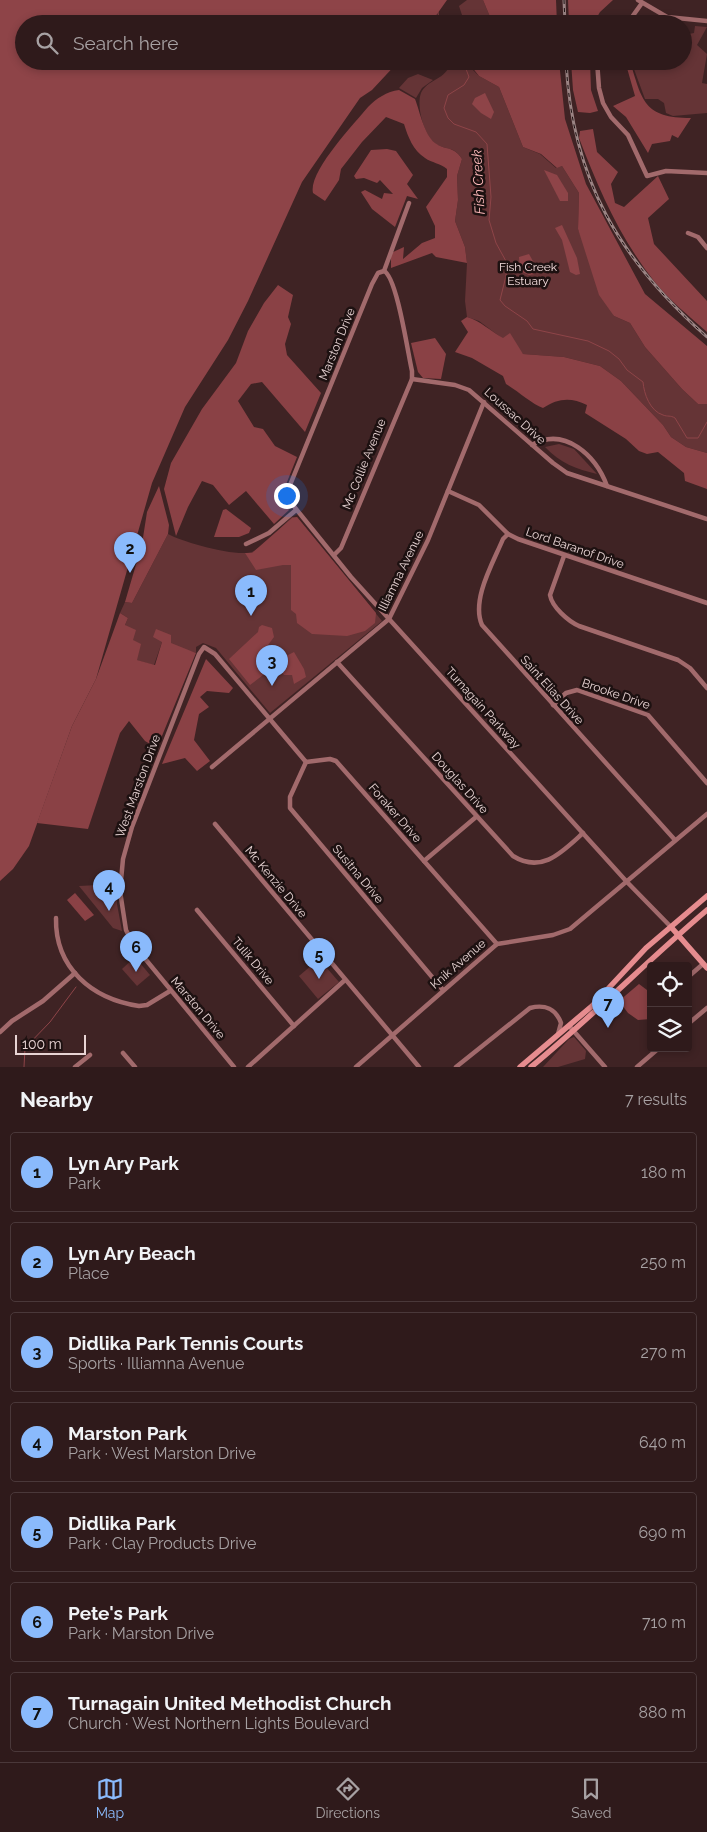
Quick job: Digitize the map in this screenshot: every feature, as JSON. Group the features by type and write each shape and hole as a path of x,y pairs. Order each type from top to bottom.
{"street":[{"path":"632,15 640,2 664,15"},
{"path":"692,20 707,22"},
{"path":"597,70 603,103 611,118 628,135 648,176 666,171 707,173"},
{"name":"Marston Drive","path":"288,496 372,284 378,273 384,271 409,203"},
{"path":"688,233 698,237 707,248"},
{"path":"384,271 390,276 400,313 412,379"},
{"name":"Loussac Drive","path":"412,379 461,387 484,402 532,445 567,472 707,519"},
{"name":"Mc Collie Avenue","path":"334,555 341,548 412,379"},
{"name":"Illiamna Avenue","path":"212,767 389,619 418,560 484,402"},
{"path":"532,445 546,440 574,443 601,472 607,486"},
{"name":"Lord Baranof Drive","path":"448,491 479,505 508,534 564,556 707,603"},
{"name":"Turnagain Parkway","path":"288,496 296,510 389,619 627,882 671,926"},
{"path":"246,544 269,533 296,510"},
{"name":"Saint Elias Drive","path":"508,534 503,539 480,599 478,615 485,630 676,840"},
{"path":"564,556 550,598 568,620 579,626 678,660 690,668 707,688"},
{"name":"West Marston Drive","path":"146,962 126,930 120,891 123,859 132,827 199,654 204,647 215,654 270,719"},
{"name":"Douglas Drive","path":"337,662 513,856 529,863 552,860 583,833"},
{"name":"Brooke Drive","path":"552,705 566,693 577,690 644,713 656,722 707,783"},
{"path":"270,719 306,762"},
{"name":"Foraker Drive","path":"306,762 330,759 336,761 497,944"},
{"name":"Susitna Drive","path":"306,762 290,797 290,808 443,990"},
{"name":"Knik Avenue","path":"356,1067 389,1039 391,1034 497,944 565,932 707,814"},
{"path":"424,861 476,817"},
{"name":"Mc Kenzie Drive","path":"215,824 416,1066"},
{"path":"520,1067 592,1006 628,966 707,896"},
{"name":"Tulik Drive","path":"197,910 294,1026"},
{"path":"531,1067 574,1031 707,910"},
{"path":"56,918 58,946 75,973 90,989 135,1006 147,1005 170,991"},
{"path":"671,926 705,966 692,974"},
{"name":"Marston Drive","path":"146,962 234,1067"},
{"path":"0,1032 12,1021 43,1001 75,973"},
{"path":"248,1067 345,980"},
{"path":"456,1067 530,1008 538,1006 551,1009 561,1024 557,1036"},
{"path":"692,1021 707,1008"},
{"path":"569,1026 605,1067"},
{"path":"637,1067 655,1052"},
{"path":"123,1053 135,1067"},
{"path":"75,1067 90,1055"}],"green space":[{"path":"467,0 483,0 489,15 462,15 459,6"},
{"path":"695,26 707,27 697,45 707,54 702,83 707,84 707,113 673,116 666,113 664,103 658,99 645,99 634,70 692,70 692,33 694,33"},
{"name":"Fish Creek Estuary","path":"473,70 479,76 499,87 523,147 540,154 556,168 562,166 579,193 578,229 614,316 630,323 645,347 682,389 698,404 707,404 707,453 686,447 671,437 663,425 621,381 600,366 564,357 523,354 479,321 467,317 465,301 467,263 465,247 455,221 458,200 457,176 462,159 456,152 436,144 432,140 425,128 420,113 421,93 427,85 446,71"},
{"path":"418,74 433,80 422,88 416,98 399,88 408,78"},
{"path":"559,444 574,449 597,474 569,465 545,447"},
{"path":"292,517 297,517 382,621 270,713 216,648 203,643 196,647 196,653 162,642 154,665 136,660 133,640 125,625 128,618 120,613 125,602 132,603 168,534 212,549 247,553 254,551 264,543"},
{"path":"117,884 117,904 122,931 113,928 79,886"},
{"path":"135,957 150,975 137,986 122,969"},
{"path":"319,959 339,982 318,999 299,976"},
{"path":"574,1037 586,1051 585,1059 558,1067 543,1067 569,1039"}],"shaded area":[{"path":"0,0 447,0 436,15 15,15 15,70 391,70 372,90 360,98 302,182 248,301 228,340 185,407 152,483 96,679 72,726 29,846 13,869 0,881"},
{"path":"483,0 556,0 557,15 489,15"},
{"path":"568,0 613,0 598,15 569,15"},
{"path":"474,70 560,70 565,119 586,184 645,294 707,346 707,404 698,404 682,389 645,347 630,323 614,316 599,295 578,229 579,193 562,166 557,168 541,154 523,147 499,87 479,76"},
{"path":"572,70 590,70 591,90 598,111 590,113 578,112 573,90"},
{"path":"628,70 633,70 642,97 654,111 663,115 691,118 678,138 672,135 670,141 652,144 648,153 626,117 613,106 635,96"},
{"path":"399,90 415,99 425,129 431,139 435,143 456,152 462,159 457,176 458,200 455,221 465,247 467,263 436,257 432,253 391,268 391,253 404,247 403,259 422,243 435,238 435,226 426,207 447,177 447,169 428,160 417,151 409,138 404,124 386,117 362,142 341,169 339,180 325,201 313,193 313,184 318,173 333,148 343,136 375,101 386,94"},
{"path":"485,93 494,112 491,119 472,104 475,98"},
{"path":"593,129 597,152 618,172 611,184 615,203 624,207 658,176 669,199 648,218 654,244 707,301 707,332 679,308 660,288 642,265 621,231 594,176 579,138 580,131"},
{"path":"387,149 396,151 413,175 407,184 418,199 407,196 395,227 372,209 361,192 365,190 382,199 384,193 393,194 380,180 377,183 364,178 356,179 354,176 371,150"},
{"path":"544,170 557,175 568,193 568,201 560,201"},
{"path":"562,225 577,258 580,274 576,275 570,272 562,240 555,228"},
{"path":"529,254 534,263 535,274 529,275 520,271 519,257"},
{"path":"278,285 293,295 288,317 291,324 285,344 287,355 321,393 305,432 262,382 251,384 238,401 254,427 263,429 275,446 297,457 283,492 283,499 289,510 274,524 246,491 229,505 213,485 202,481 188,507 176,536 164,489 171,463 202,409 236,363 248,331 264,303"},
{"path":"467,317 503,338 510,333 523,354 564,357 600,366 621,381 663,425 671,437 686,447 707,453 707,489 685,481 684,473 658,452 647,454 639,451 626,439 585,413 587,405 565,400 554,402 543,408 534,404 506,384 503,376 472,358 455,352 468,332 461,321"},
{"path":"435,338 446,354 441,379 423,378 418,372 411,343"},
{"path":"159,486 169,525 168,534 132,603 125,602 142,544 147,512"},
{"path":"226,509 251,528 249,533 239,537 214,537 223,510"},
{"path":"297,517 376,613 375,623 365,631 347,636 312,634 297,623 296,614 291,610 291,565 256,570 245,553 252,553 292,518"},
{"path":"120,613 128,618 125,625 136,630 133,640 141,644 137,660 155,665 162,642 153,637 156,629 171,635 171,643 196,653 157,748 145,741 129,721 120,733 88,829 37,823 72,726 96,679"},
{"path":"262,625 272,628 274,637 268,645 276,657 282,658 294,652 304,669 306,677 294,684 292,675 284,675 276,665 250,685 229,659 258,632 259,627"},
{"path":"206,659 233,688 229,693 207,691 200,697 209,707 199,714 194,740 210,761 197,771 185,758 162,764"},
{"path":"75,893 94,915 85,921 67,900"},
{"path":"639,984 647,990 647,1019 638,1020 628,1013 619,1001"}],"waterway":[{"name":"Fish Creek","path":"466,70 469,77 464,85 448,95 444,108 448,118 454,124 476,132 487,144 491,197 489,220 496,243 507,263 500,300 505,306 527,321 533,329 588,341 609,351 619,359 627,370 643,382 646,397 651,406 658,413 675,418 687,438 698,438 707,422"},
{"path":"24,1067 25,1048 50,1022 76,987"}],"railway":[{"path":"564,0 565,15"},
{"path":"567,70 570,104 578,144 590,180 606,215 626,247 649,278 676,308 707,337"}],"place":[{"name":"Lyn Ary Beach","path":"130,573"},
{"name":"Lyn Ary Park","path":"251,616"},
{"name":"Didlika Park Tennis Courts","path":"272,686"},
{"name":"Marston Park","path":"109,911"},
{"name":"Pete's Park","path":"136,972"},
{"name":"Didlika Park","path":"319,979"},
{"name":"Turnagain United Methodist Church","path":"608,1028"}]}
